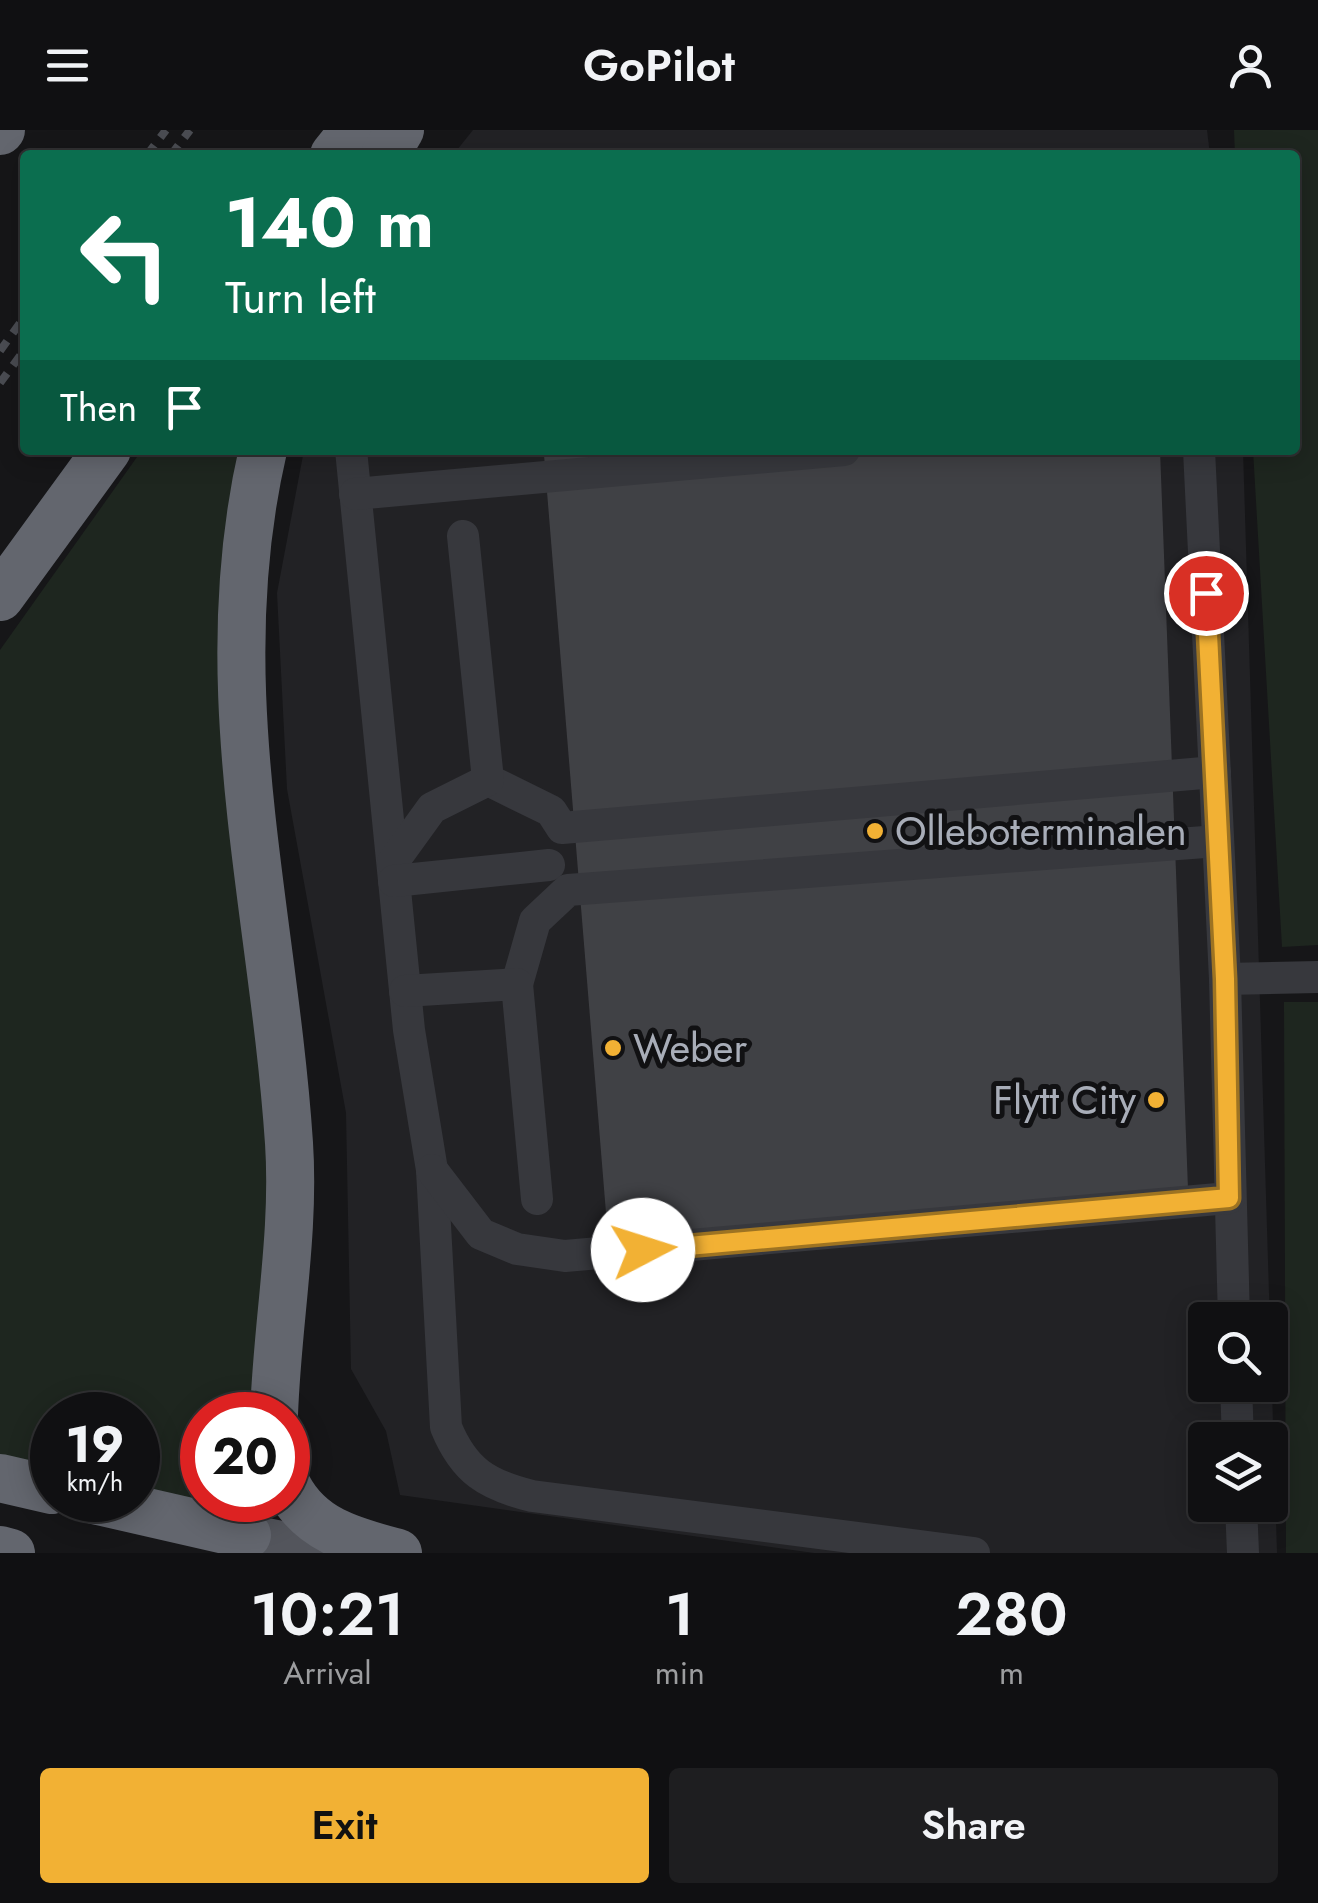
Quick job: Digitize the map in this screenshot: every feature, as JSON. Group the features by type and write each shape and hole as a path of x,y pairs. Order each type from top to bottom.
{"highway":[{"path":"338,150 354,130"},
{"path":"0,597 103,455"},
{"path":"261,455 245,549 240,680 258,897 289,1144 290,1220 272,1392"},
{"path":"0,1478 30,1485"},
{"path":"160,1512 248,1529"},
{"path":"310,1516 316,1524 347,1540 398,1553"},
{"path":"0,1550 11,1553"}],"main road":[{"path":"248,1529 335,1553"}],"lane":[{"path":"351,455 406,991 432,1170 446,1426 454,1448 471,1469 498,1488 532,1496 974,1553"},
{"path":"355,494 788,455"},
{"path":"1199,455 1225,979 1233,1302"},
{"path":"463,536 488,780"},
{"path":"488,780 551,812 562,828 1215,772"},
{"path":"393,872 432,808 488,780"},
{"path":"537,1198 518,984 535,921 568,890 1218,841"},
{"path":"393,872 549,865"},
{"path":"1225,979 1318,977"},
{"path":"406,991 518,984"},
{"path":"432,1170 481,1234 517,1249 565,1256 1229,1198"},
{"path":"1242,1522 1243,1553"}],"shaded area":[{"path":"473,130 1207,130 1209,150 457,150"},
{"path":"1234,130 1318,130 1318,945 1282,947 1253,455 1300,455 1300,150 1235,150"},
{"path":"138,455 248,455 278,1196 255,1392 180,1392 180,1500 160,1497 160,1392 30,1392 30,1466 0,1459 0,650"},
{"path":"303,455 1243,455 1269,1302 1188,1302 1188,1402 1272,1402 1273,1422 1188,1422 1188,1522 1276,1522 1277,1553 814,1553 400,1495 386,1431 351,1369 346,1113 287,789 277,593"},
{"path":"1284,1002 1318,1002 1318,1553 1286,1553"}],"building":[{"name":"Olleboterminalen","path":"544,455 1160,455 1188,1189 608,1237"}],"railway":[{"path":"151,150 166,130"},
{"path":"175,150 190,130"},
{"path":"0,351 20,323"},
{"path":"0,383 20,356"}],"place":[{"name":"Olleboterminalen","path":"875,831"},
{"name":"Weber","path":"613,1048"},
{"name":"Flytt City","path":"1156,1100"}],"route":[{"path":"643,1250 1229,1198 1225,979 1206,593"}]}
